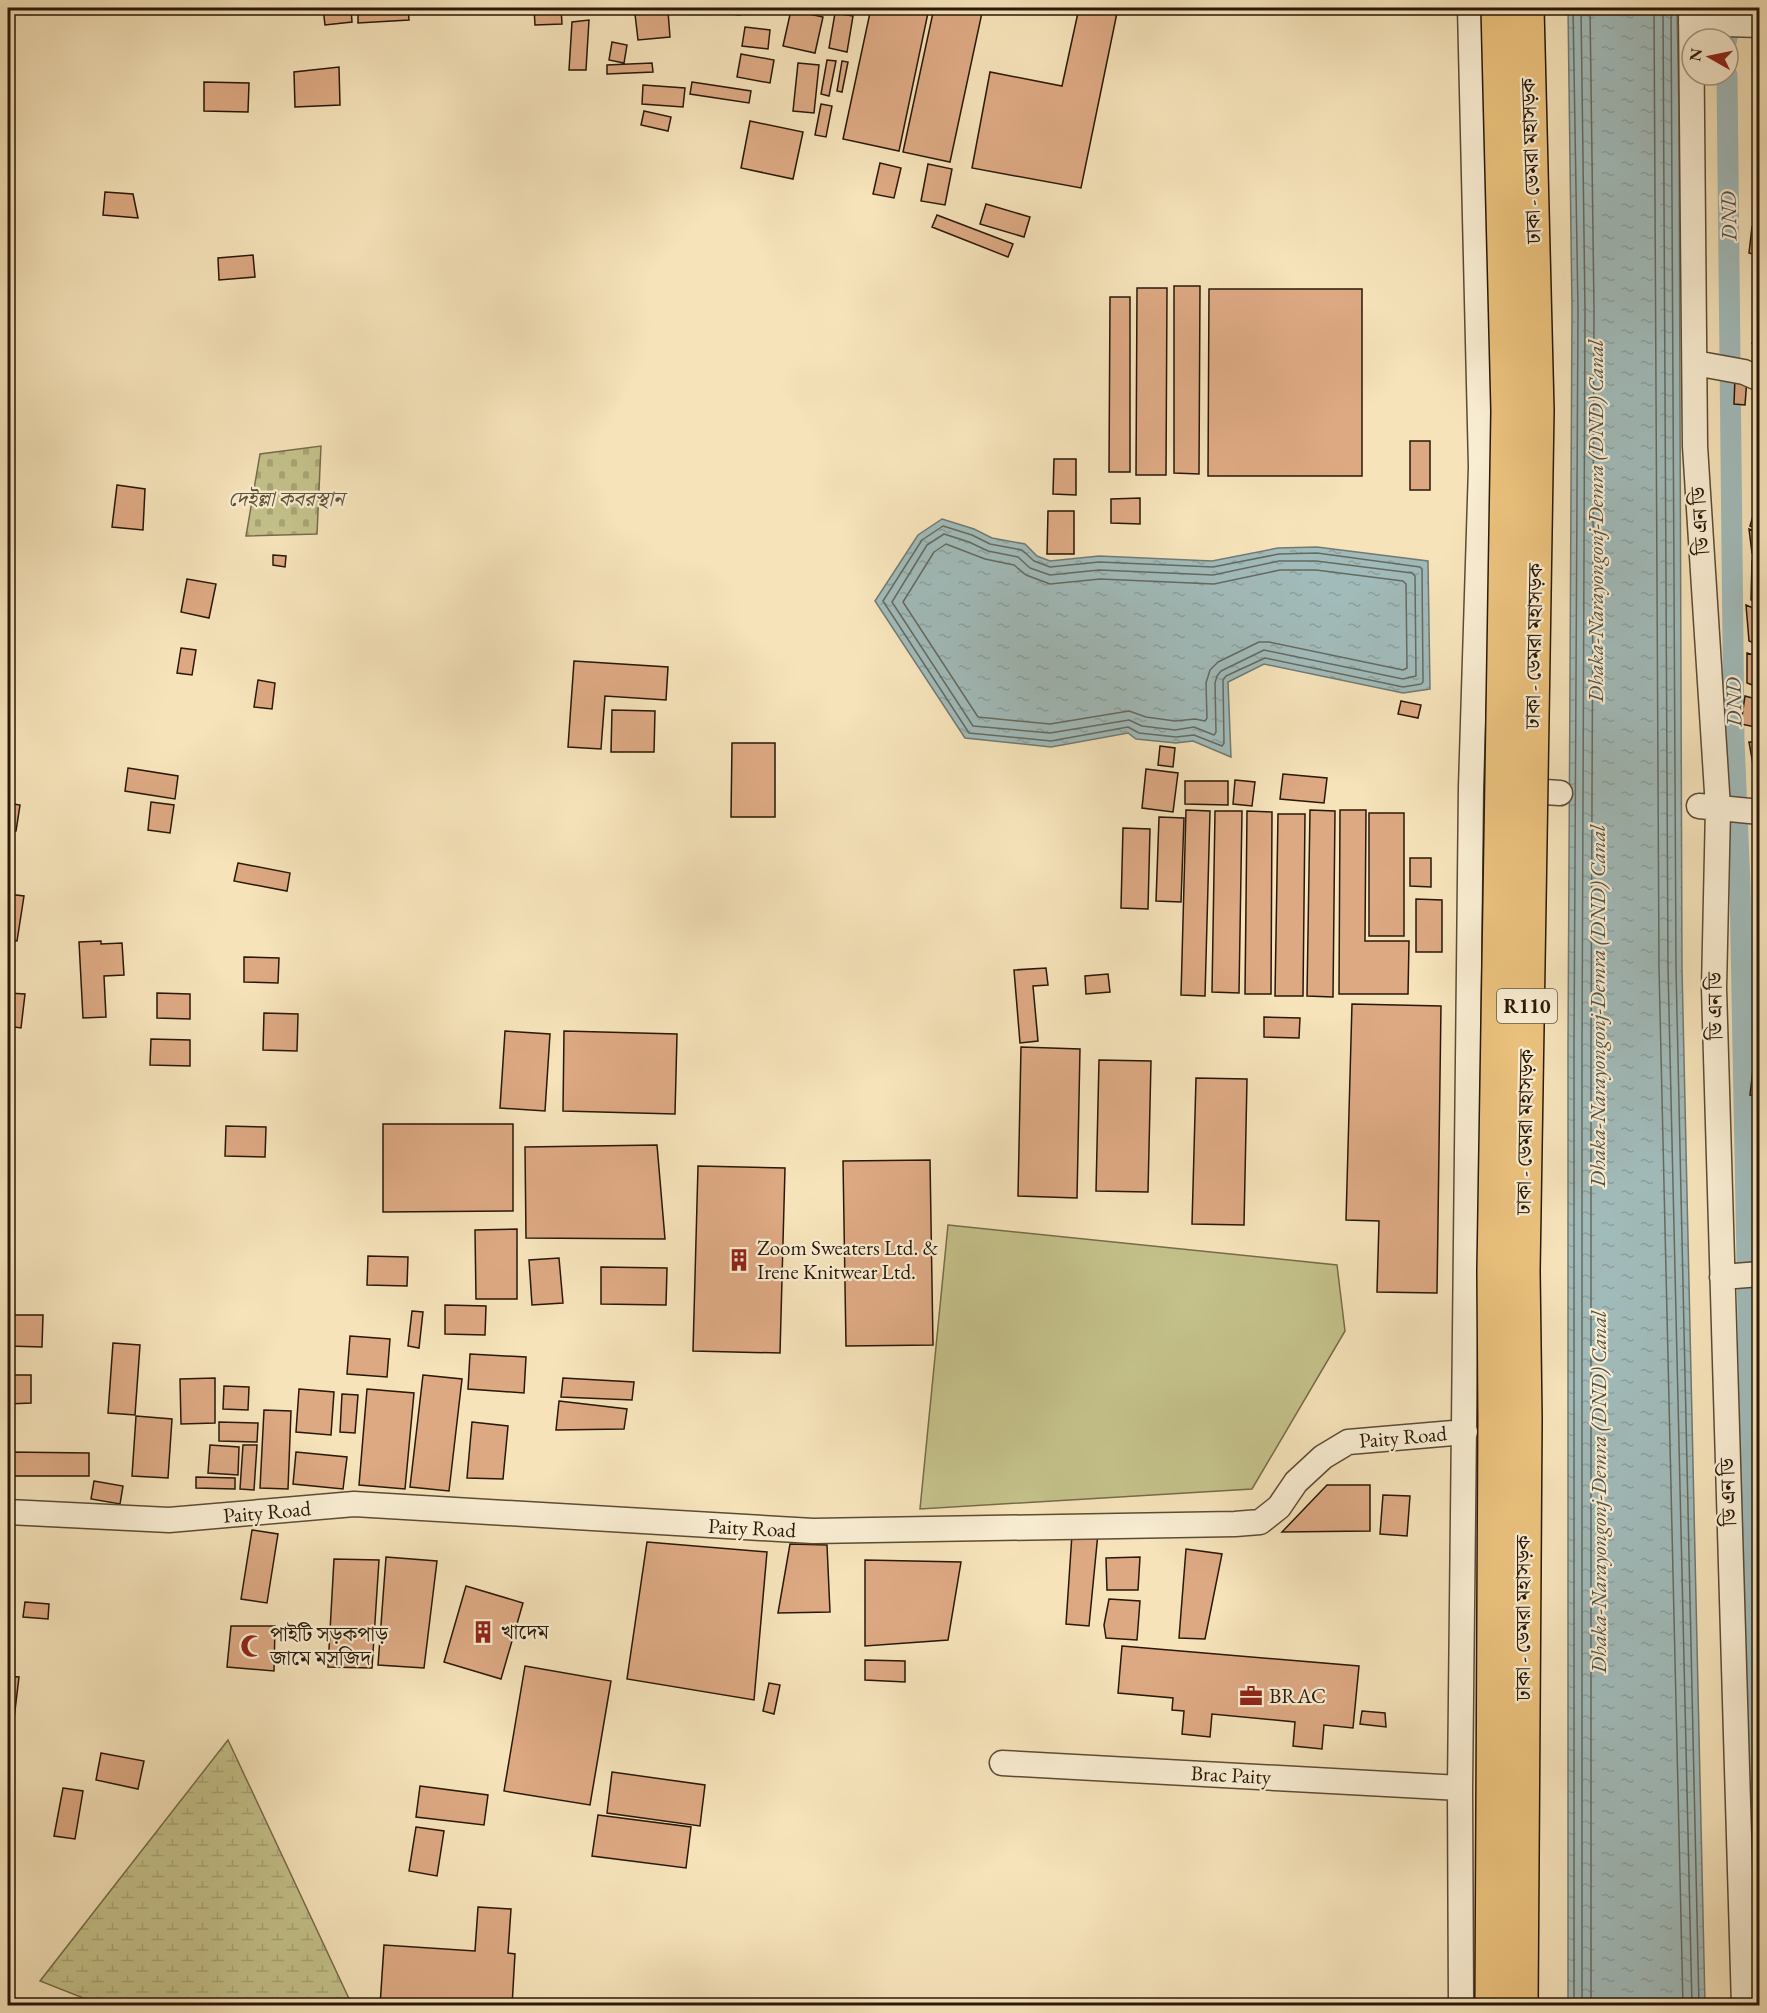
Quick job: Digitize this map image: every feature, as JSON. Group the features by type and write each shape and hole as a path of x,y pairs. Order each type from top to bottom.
{"main road":[{"name":"ঢাকা - ডেমরা মহাসড়ক","path":"1492,2006 1496,1419 1494,1271 1508,411 1498,8"},
{"name":"ঢাকা - ডেমরা মহাসড়ক","path":"1521,2006 1525,1419 1523,1271 1538,410 1527,8"}],"street":[{"path":"1461,2006 1460,1788 1471,787 1481,467 1470,8"},
{"path":"1691,15 1760,25"},
{"name":"ডি এন ডি","path":"1691,15 1695,446 1714,988 1744,2006"},
{"path":"1695,363 1744,372 1760,379"},
{"path":"1471,787 1560,793"},
{"path":"1708,807 1760,812"},
{"path":"1722,1277 1760,1274"},
{"name":"Paity Road","path":"8,1512 169,1520 354,1504 813,1531 1235,1524 1260,1522 1279,1507 1296,1482 1323,1457 1348,1442 1465,1432"},
{"name":"Brac Paity","path":"1002,1763 1460,1788"}],"green space":[{"name":"দেইল্লা কবরস্থান","path":"321,446 317,534 246,536 260,454"},
{"path":"948,1225 1337,1265 1345,1331 1252,1489 920,1509"},
{"path":"228,1740 352,2005 101,2005 40,1981"}],"water":[{"name":"Dhaka-Narayongonj-Demra (DND) Canal","path":"1568,8 1677,8 1682,968 1705,2005 1568,2005 1568,1046 1572,310"},
{"path":"942,519 974,529 992,538 1025,544 1037,556 1050,561 1099,556 1212,561 1278,548 1317,547 1428,561 1430,689 1403,693 1264,664 1228,682 1231,757 1193,741 1176,743 1136,739 1128,733 1051,747 965,738 875,601 918,535"}],"building":[{"path":"323,8 351,8 352,22 325,25"},
{"path":"358,8 408,8 409,20 358,23"},
{"path":"534,8 561,8 562,24 535,25"},
{"path":"612,8 612,11 593,9"},
{"path":"702,8 741,8 740,15 701,11"},
{"path":"871,8 929,8 899,151 843,139"},
{"path":"934,8 983,8 950,162 903,152"},
{"path":"1079,8 1118,8 1081,188 972,168 990,72 1062,86"},
{"path":"791,10 823,17 815,53 783,46"},
{"path":"668,11 670,37 638,40 635,14"},
{"path":"835,13 853,16 847,52 829,48"},
{"path":"589,20 586,70 569,70 572,22"},
{"path":"745,27 770,30 768,49 742,46"},
{"path":"612,42 627,45 624,63 609,60"},
{"path":"741,54 774,60 770,83 737,77"},
{"path":"827,60 836,61 829,96 821,94"},
{"path":"842,61 848,62 842,92 837,91"},
{"path":"652,63 653,72 607,74 607,65"},
{"path":"798,63 819,65 814,113 793,111"},
{"path":"339,67 340,105 295,107 294,72"},
{"path":"204,82 249,83 248,112 204,111"},
{"path":"692,82 751,91 749,103 690,94"},
{"path":"643,85 685,88 683,107 642,104"},
{"path":"821,104 832,106 826,137 815,135"},
{"path":"644,111 671,117 668,131 641,125"},
{"path":"750,121 803,132 793,179 741,168"},
{"path":"880,163 901,168 894,198 873,194"},
{"path":"928,164 952,169 945,205 921,201"},
{"path":"105,192 133,194 138,218 103,215"},
{"path":"986,204 1030,217 1024,237 980,224"},
{"path":"937,215 1013,244 1008,257 932,227"},
{"path":"1752,227 1760,229 1760,256 1749,253"},
{"path":"253,255 255,277 219,280 218,258"},
{"path":"1760,282 1760,313 1755,311 1759,301 1755,299"},
{"path":"1174,286 1200,286 1199,474 1174,473"},
{"path":"1137,288 1167,288 1166,475 1136,475"},
{"path":"1209,289 1362,289 1362,476 1208,476"},
{"path":"1110,297 1130,297 1130,472 1109,472"},
{"path":"1758,312 1760,313 1760,333 1756,332"},
{"path":"1756,336 1760,337 1760,346 1752,343"},
{"path":"1757,349 1760,350 1760,373 1756,371"},
{"path":"1735,377 1747,378 1745,405 1734,404"},
{"path":"1754,428 1760,431 1760,474 1757,472"},
{"path":"1410,441 1430,441 1430,490 1410,490"},
{"path":"1054,459 1076,459 1076,495 1053,494"},
{"path":"1757,480 1760,481 1760,508 1756,506"},
{"path":"117,485 145,489 143,530 112,527"},
{"path":"1140,498 1140,524 1111,523 1111,499"},
{"path":"1755,509 1760,511 1760,530 1750,526"},
{"path":"1048,511 1074,511 1074,554 1047,554"},
{"path":"1749,529 1760,534 1760,557 1752,553"},
{"path":"273,555 286,556 285,567 273,565"},
{"path":"1752,561 1760,565 1760,603 1751,600"},
{"path":"187,579 216,584 209,618 181,612"},
{"path":"1746,605 1760,611 1760,645 1749,641"},
{"path":"181,648 196,650 192,675 177,673"},
{"path":"1747,653 1760,657 1760,688 1747,683"},
{"path":"574,661 668,667 666,700 605,696 601,749 568,747"},
{"path":"258,680 275,683 272,709 254,707"},
{"path":"1745,696 1760,700 1760,728 1741,724"},
{"path":"1401,701 1421,705 1418,718 1398,714"},
{"path":"612,710 655,711 654,752 611,752"},
{"path":"1749,742 1760,743 1760,798 1759,798"},
{"path":"732,743 775,743 775,817 731,817"},
{"path":"1160,746 1175,748 1173,767 1158,765"},
{"path":"128,768 178,776 175,799 125,791"},
{"path":"1146,769 1178,773 1173,812 1142,808"},
{"path":"1283,774 1327,778 1324,803 1280,799"},
{"path":"1235,780 1255,782 1252,806 1233,804"},
{"path":"1185,781 1228,781 1228,805 1185,804"},
{"path":"151,802 174,805 170,833 148,830"},
{"path":"8,803 20,805 16,831 8,830"},
{"path":"1186,810 1210,811 1205,996 1181,995"},
{"path":"1310,810 1335,811 1333,997 1307,996"},
{"path":"1340,810 1366,810 1365,941 1409,941 1408,994 1339,994"},
{"path":"1215,811 1242,811 1239,993 1212,992"},
{"path":"1247,811 1272,812 1271,994 1245,994"},
{"path":"1369,813 1404,813 1404,936 1369,936"},
{"path":"1278,814 1305,814 1303,996 1275,996"},
{"path":"1159,817 1184,818 1181,902 1156,901"},
{"path":"1123,828 1150,829 1148,909 1121,908"},
{"path":"1410,858 1431,858 1431,887 1410,886"},
{"path":"238,863 290,873 287,891 234,881"},
{"path":"8,894 24,896 17,941 8,940"},
{"path":"1416,899 1442,900 1442,952 1416,952"},
{"path":"101,941 101,944 122,943 124,975 104,976 106,1017 83,1018 79,942"},
{"path":"244,957 279,958 278,983 244,982"},
{"path":"1046,968 1048,985 1033,986 1038,1041 1020,1043 1014,970"},
{"path":"1108,974 1110,992 1086,994 1085,976"},
{"path":"1755,983 1760,984 1760,1056 1758,1056"},
{"path":"8,993 25,994 21,1028 8,1026"},
{"path":"157,993 190,994 190,1019 157,1018"},
{"path":"1352,1004 1441,1006 1437,1293 1377,1292 1379,1221 1346,1220"},
{"path":"264,1013 298,1014 297,1051 263,1050"},
{"path":"1264,1017 1300,1018 1299,1038 1264,1037"},
{"path":"505,1031 550,1034 545,1111 500,1108"},
{"path":"564,1031 677,1034 675,1114 563,1111"},
{"path":"151,1039 190,1040 190,1066 150,1065"},
{"path":"1021,1047 1080,1049 1077,1198 1018,1196"},
{"path":"8,1057 11,1058 8,1091"},
{"path":"1099,1060 1151,1061 1148,1192 1096,1191"},
{"path":"1754,1061 1760,1062 1760,1096 1750,1095"},
{"path":"1196,1078 1247,1079 1244,1225 1192,1224"},
{"path":"383,1124 513,1124 513,1211 383,1212"},
{"path":"226,1126 266,1127 265,1157 225,1156"},
{"path":"657,1145 665,1239 526,1238 525,1147"},
{"name":"Zoom Sweaters Ltd. & Irene Knitwear Ltd.","path":"930,1160 933,1345 846,1346 843,1161"},
{"name":"Zoom Sweaters Ltd. & Irene Knitwear Ltd.","path":"698,1166 785,1168 780,1353 693,1351"},
{"path":"517,1229 517,1299 476,1299 475,1230"},
{"path":"368,1256 408,1257 407,1286 367,1285"},
{"path":"559,1258 563,1303 532,1305 529,1260"},
{"path":"601,1267 667,1268 666,1305 601,1304"},
{"path":"445,1305 486,1306 485,1335 445,1334"},
{"path":"412,1311 423,1312 419,1348 408,1346"},
{"path":"8,1315 43,1315 42,1347 8,1346"},
{"path":"350,1336 390,1339 387,1377 347,1374"},
{"path":"113,1343 140,1345 135,1415 108,1413"},
{"path":"470,1354 526,1357 524,1393 468,1389"},
{"path":"8,1375 31,1375 31,1403 8,1404"},
{"path":"423,1375 462,1379 449,1491 410,1487"},
{"path":"215,1378 215,1423 181,1424 180,1379"},
{"path":"563,1378 634,1382 632,1400 561,1397"},
{"path":"224,1386 249,1387 248,1410 223,1409"},
{"path":"299,1389 334,1392 331,1435 296,1432"},
{"path":"367,1389 414,1393 405,1489 359,1485"},
{"path":"342,1394 358,1395 355,1433 340,1432"},
{"path":"559,1401 627,1409 624,1429 556,1430"},
{"path":"264,1410 291,1411 288,1489 260,1488"},
{"path":"136,1416 172,1419 168,1478 132,1476"},
{"path":"219,1422 258,1423 257,1442 219,1441"},
{"path":"472,1422 508,1426 503,1479 467,1478"},
{"path":"210,1445 239,1447 238,1475 208,1473"},
{"path":"243,1445 257,1445 254,1490 240,1489"},
{"path":"8,1452 89,1453 89,1476 8,1476"},
{"path":"296,1452 347,1457 343,1489 293,1484"},
{"path":"196,1477 235,1478 235,1489 196,1488"},
{"path":"94,1481 123,1486 120,1504 91,1499"},
{"path":"1327,1485 1370,1485 1370,1531 1282,1532"},
{"path":"1383,1495 1410,1496 1407,1536 1380,1534"},
{"path":"252,1530 278,1534 267,1603 241,1599"},
{"path":"1098,1533 1089,1626 1066,1624 1072,1534"},
{"path":"647,1542 767,1552 754,1700 627,1679"},
{"path":"790,1544 827,1545 830,1612 778,1613"},
{"path":"1186,1549 1222,1554 1205,1639 1179,1638"},
{"path":"386,1557 437,1561 424,1668 378,1665"},
{"path":"1140,1557 1138,1590 1107,1590 1106,1558"},
{"path":"334,1559 379,1560 372,1668 328,1667"},
{"path":"865,1560 961,1562 948,1640 865,1646"},
{"name":"খাদেম","path":"466,1586 523,1603 501,1679 444,1662"},
{"path":"1109,1599 1140,1601 1137,1640 1106,1638 1104,1625"},
{"path":"25,1602 49,1604 48,1619 23,1617"},
{"name":"পাইটি সড়কপাড় জামে মসজিদ","path":"231,1626 275,1626 274,1671 227,1667"},
{"name":"BRAC","path":"1122,1646 1359,1666 1353,1728 1324,1725 1322,1749 1293,1746 1295,1722 1212,1714 1210,1737 1182,1734 1184,1711 1172,1710 1173,1698 1118,1693"},
{"path":"865,1660 905,1661 905,1682 865,1680"},
{"path":"525,1666 611,1681 590,1805 504,1791"},
{"path":"8,1676 19,1677 13,1727 8,1726"},
{"path":"769,1683 780,1685 774,1714 763,1711"},
{"path":"1362,1711 1385,1713 1386,1727 1360,1724"},
{"path":"101,1753 144,1761 138,1789 96,1780"},
{"path":"612,1772 705,1785 700,1826 607,1813"},
{"path":"420,1786 488,1795 484,1825 416,1817"},
{"path":"63,1788 83,1791 75,1839 54,1836"},
{"path":"598,1815 691,1827 686,1868 592,1856"},
{"path":"416,1827 444,1831 437,1876 409,1871"},
{"path":"478,1907 511,1909 508,1953 515,1954 512,2006 380,2006 384,1945 475,1951"}],"waterway":[{"name":"DND","path":"1726,8 1727,27"},
{"name":"DND","path":"1727,87 1734,740 1740,886 1755,1693 1760,1797"}],"place":[{"name":"Zoom Sweaters Ltd. & Irene Knitwear Ltd.","path":"739,1260"},
{"name":"খাদেম","path":"483,1632"},
{"name":"পাইটি সড়কপাড় জামে মসজিদ","path":"252,1646"},
{"name":"BRAC","path":"1251,1696"}]}
